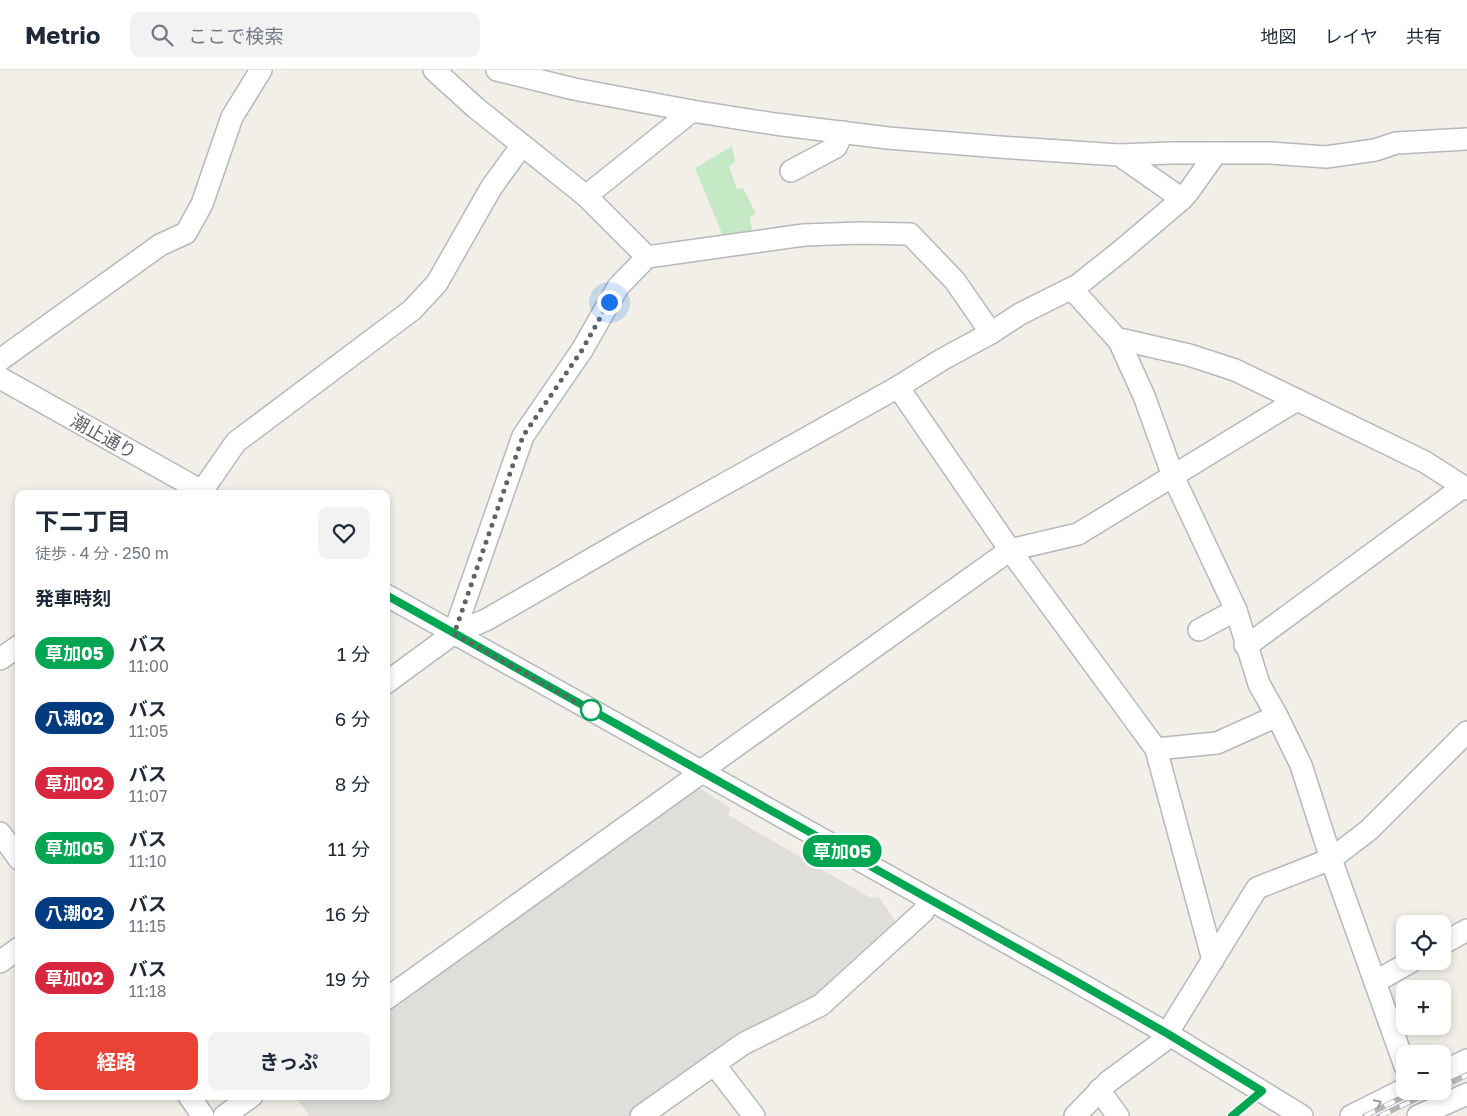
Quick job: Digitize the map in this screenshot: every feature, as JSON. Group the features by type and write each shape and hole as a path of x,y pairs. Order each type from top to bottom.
{"street":[{"path":"0,360 160,245 186,233 202,204 232,117 261,70"},
{"path":"434,70 586,196 647,257"},
{"path":"497,70 574,88 692,111 843,132 990,147 1119,155 1270,153 1326,157 1376,150 1396,143 1467,139"},
{"path":"586,196 692,111"},
{"path":"791,171 836,147 843,132"},
{"path":"206,490 236,442 412,310 437,283 492,188 522,144"},
{"path":"390,680 454,634 486,620 635,534 898,388 1020,314 1072,289 1182,199 1216,153"},
{"path":"1119,155 1182,199"},
{"path":"454,634 523,436 582,350 618,287 647,257 804,235 910,234 955,281 991,333"},
{"path":"1072,289 1119,341 1144,396 1173,476 1236,610 1245,645 1259,684 1301,765 1331,859 1398,1045"},
{"path":"1119,341 1124,340 1189,355 1235,370 1425,462 1465,488 1252,642 1245,645"},
{"name":"潮止通り","path":"0,378 199,490"},
{"path":"898,388 1010,550 1156,749 1213,960"},
{"path":"390,996 1010,550 1078,534 1297,400"},
{"path":"390,597 1168,1034 1302,1116"},
{"path":"1199,630 1236,610"},
{"path":"0,659 15,649"},
{"path":"1156,749 1217,743 1277,716"},
{"path":"1075,1116 1108,1082 1162,1042 1257,888 1331,859 1369,830 1467,732"},
{"path":"0,833 15,854"},
{"path":"641,1116 743,1044 821,1005 923,912 930,900"},
{"path":"1451,939 1467,930"},
{"path":"0,962 15,951"},
{"path":"1375,982 1396,970"},
{"path":"1451,1068 1467,1060"},
{"path":"714,1064 754,1116"},
{"path":"1099,1090 1118,1116"},
{"path":"1351,1116 1396,1094"},
{"path":"1417,1100 1421,1115 1467,1094"},
{"path":"191,1100 203,1116"},
{"path":"224,1116 246,1100"}],"shaded area":[{"path":"694,784 730,808 728,815 871,898 879,897 899,927 816,1004 701,1063 629,1116 309,1116 298,1100 390,1100 390,1006"}],"green space":[{"path":"732,146 735,162 729,166 737,189 743,188 756,214 750,217 753,237 725,241 695,168"}],"railway":[{"path":"1451,1083 1467,1075"},
{"path":"1365,1116 1397,1100"},
{"path":"1380,1116 1413,1100"}],"bus line":[{"name":"草加05","path":"390,597 1072,979 1262,1091 1232,1116"}],"route":[{"path":"591,710 598,714 454,634 523,436 582,350 609,302"}]}
